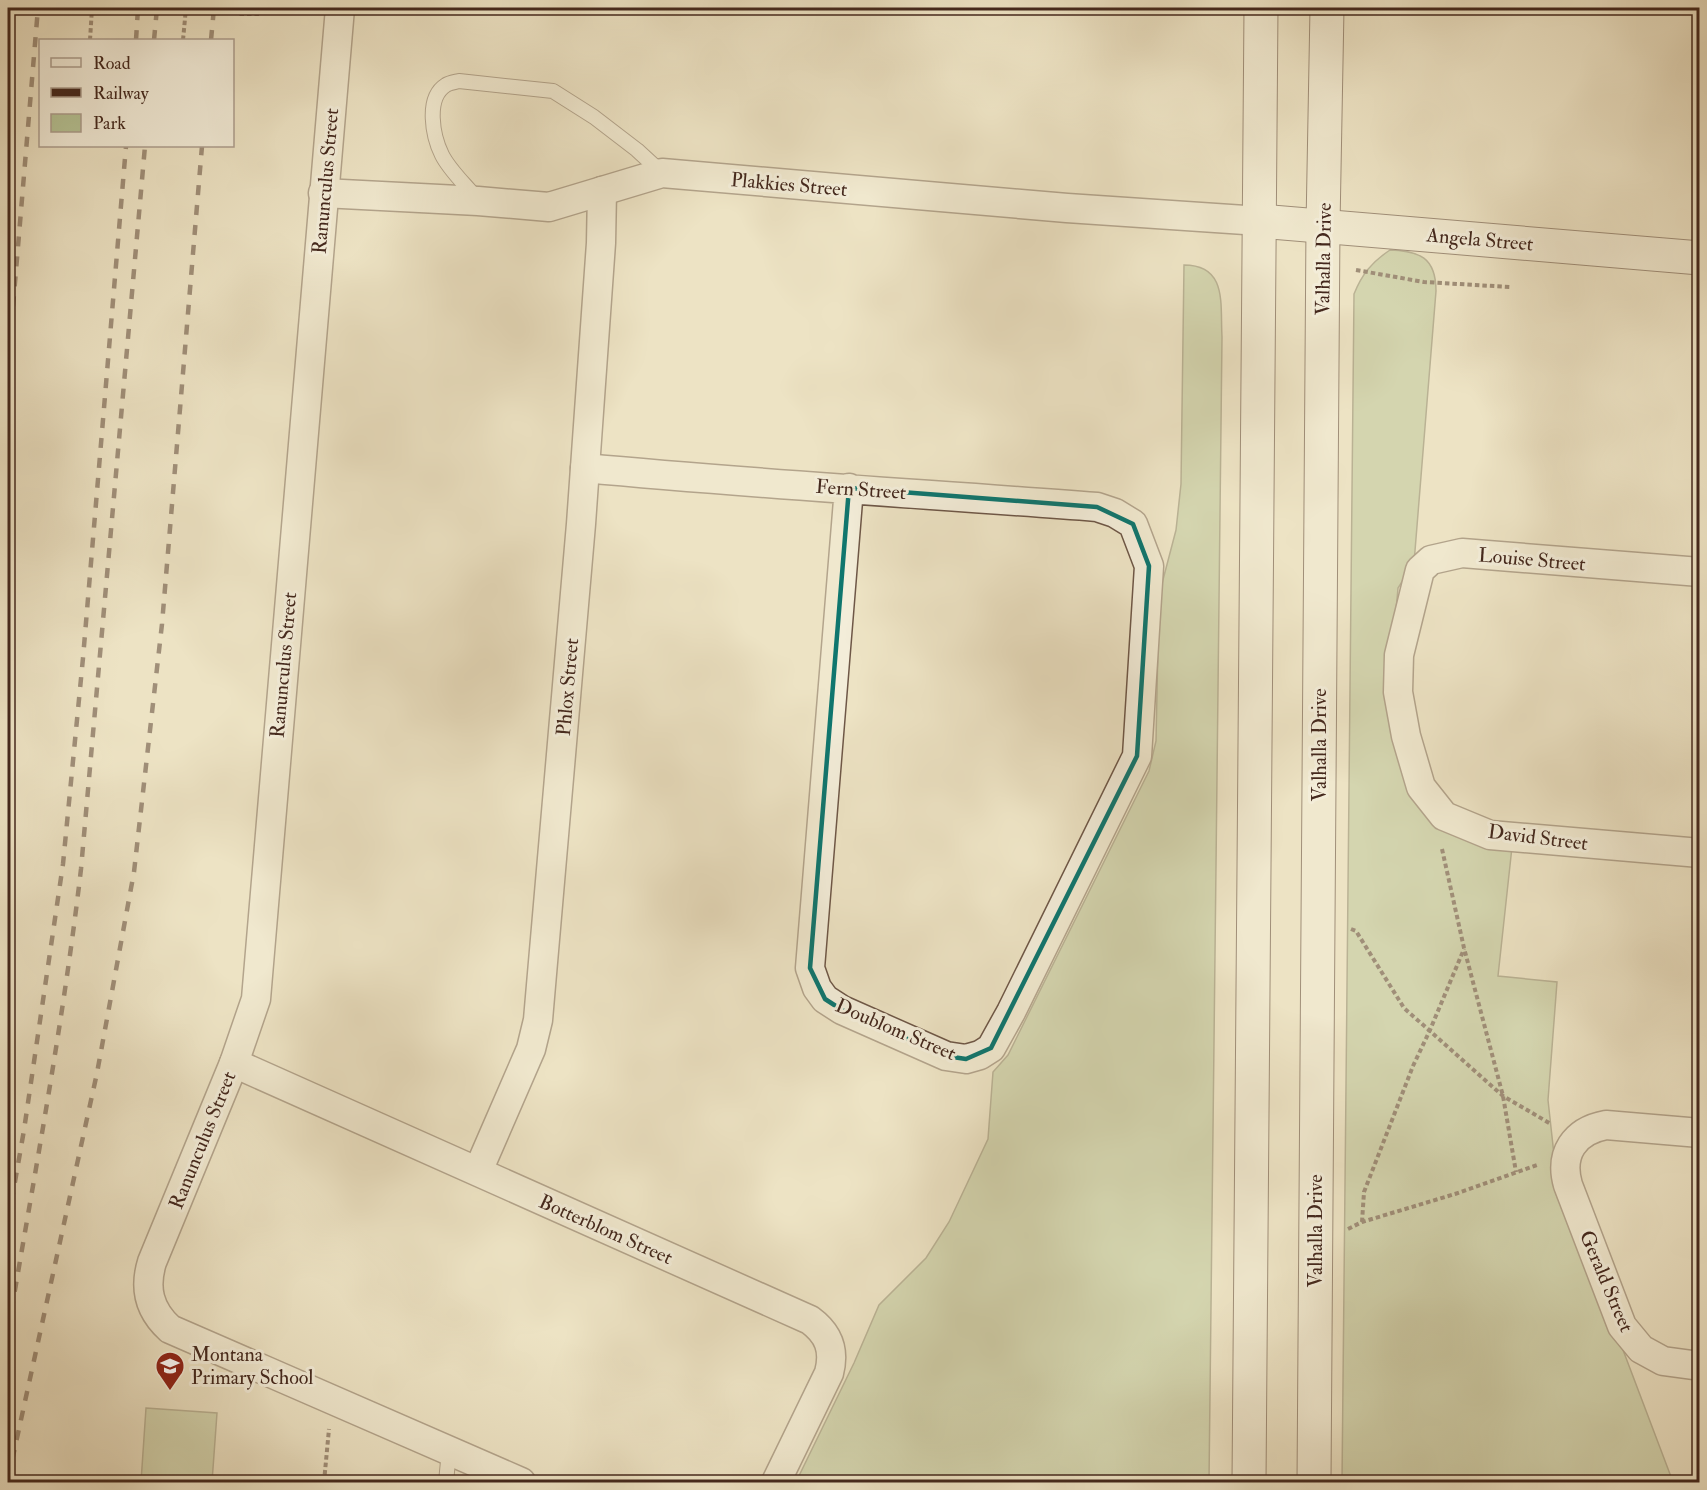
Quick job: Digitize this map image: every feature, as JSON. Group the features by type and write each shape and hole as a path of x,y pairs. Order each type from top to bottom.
{"main road":[{"path":"1249,1482 1262,8"},
{"name":"Valhalla Drive","path":"1314,1482 1323,225 1327,8"},
{"name":"Angela Street","path":"1260,221 1700,258"}],"street":[{"name":"Ranunculus Street","path":"331,1399 170,1329 150,1303 148,1280 152,1262 234,1063 256,999 340,8"},
{"name":"Plakkies Street","path":"323,193 549,207 662,173 1067,208 1260,221"},
{"name":"Phlox Street","path":"478,1172 531,1049 538,1020 585,468 601,243 602,191"},
{"name":"Fern Street","path":"585,468 1097,507 1115,513 1133,524"},
{"name":"Doublom Street","path":"849,488 810,968 817,988 825,999 842,1010 946,1056 966,1059 980,1055 991,1048 1137,756 1149,566 1133,524"},
{"name":"Louise Street","path":"1406,620 1420,570 1431,560 1462,553 1700,572"},
{"name":"David Street","path":"1406,620 1399,655 1398,692 1406,736 1421,787 1444,816 1490,835 1700,853"},
{"name":"Botterblom Street","path":"234,1063 819,1326 827,1336 831,1347 832,1360 829,1373 776,1482"},
{"path":"1572,1147 1584,1132 1606,1125 1700,1133"},
{"name":"Gerald Street","path":"1572,1147 1565,1165 1568,1185 1622,1326 1641,1349 1663,1361 1700,1366"},
{"path":"331,1399 521,1482"}],"lane":[{"path":"478,201 443,157 436,140 433,106 439,91 446,84 459,81 553,91 594,117 637,150 662,173"},
{"path":"447,1482 449,1451"}],"path":[{"path":"90,39 92,8"},
{"path":"183,39 186,8"},
{"path":"238,8 238,14 261,14 261,8"},
{"path":"1356,270 1424,282 1510,287"},
{"path":"1444,816 1439,838 1464,948 1503,1096 1516,1172"},
{"path":"1339,1233 1362,1222 1455,1194 1516,1172 1572,1147 1503,1096 1404,1008 1356,931 1342,926"},
{"path":"1362,1222 1364,1192 1413,1066 1464,948"},
{"path":"324,1482 331,1399"}],"highlighted area":[{"path":"849,488 1097,507 1133,524 1149,566 1137,756 991,1048 966,1059 946,1056 842,1010 825,999 810,968"}],"green space":[{"path":"1390,250 1409,252 1424,258 1433,270 1436,291 1414,563 1398,588 1388,703 1408,780 1512,847 1498,976 1557,982 1548,1100 1556,1173 1673,1482 1342,1482 1354,294 1368,269"},
{"path":"1184,265 1198,267 1215,279 1221,300 1222,337 1209,1482 796,1482 854,1363 879,1305 926,1258 949,1222 988,1139 993,1072 1008,1055 1149,771 1156,741 1159,595 1176,530 1181,484"},
{"path":"146,1408 217,1413 212,1482 141,1482"}],"railway":[{"path":"8,366 38,8"},
{"path":"136,39 138,8"},
{"path":"154,39 157,8"},
{"path":"211,39 214,8"},
{"path":"8,1222 24,1130 63,864 83,658 126,147"},
{"path":"8,1331 57,1043 81,869 145,147"},
{"path":"8,1479 97,1073 134,872 162,624 202,147"}],"place":[{"name":"Montana Primary School","path":"170,1392"}]}
